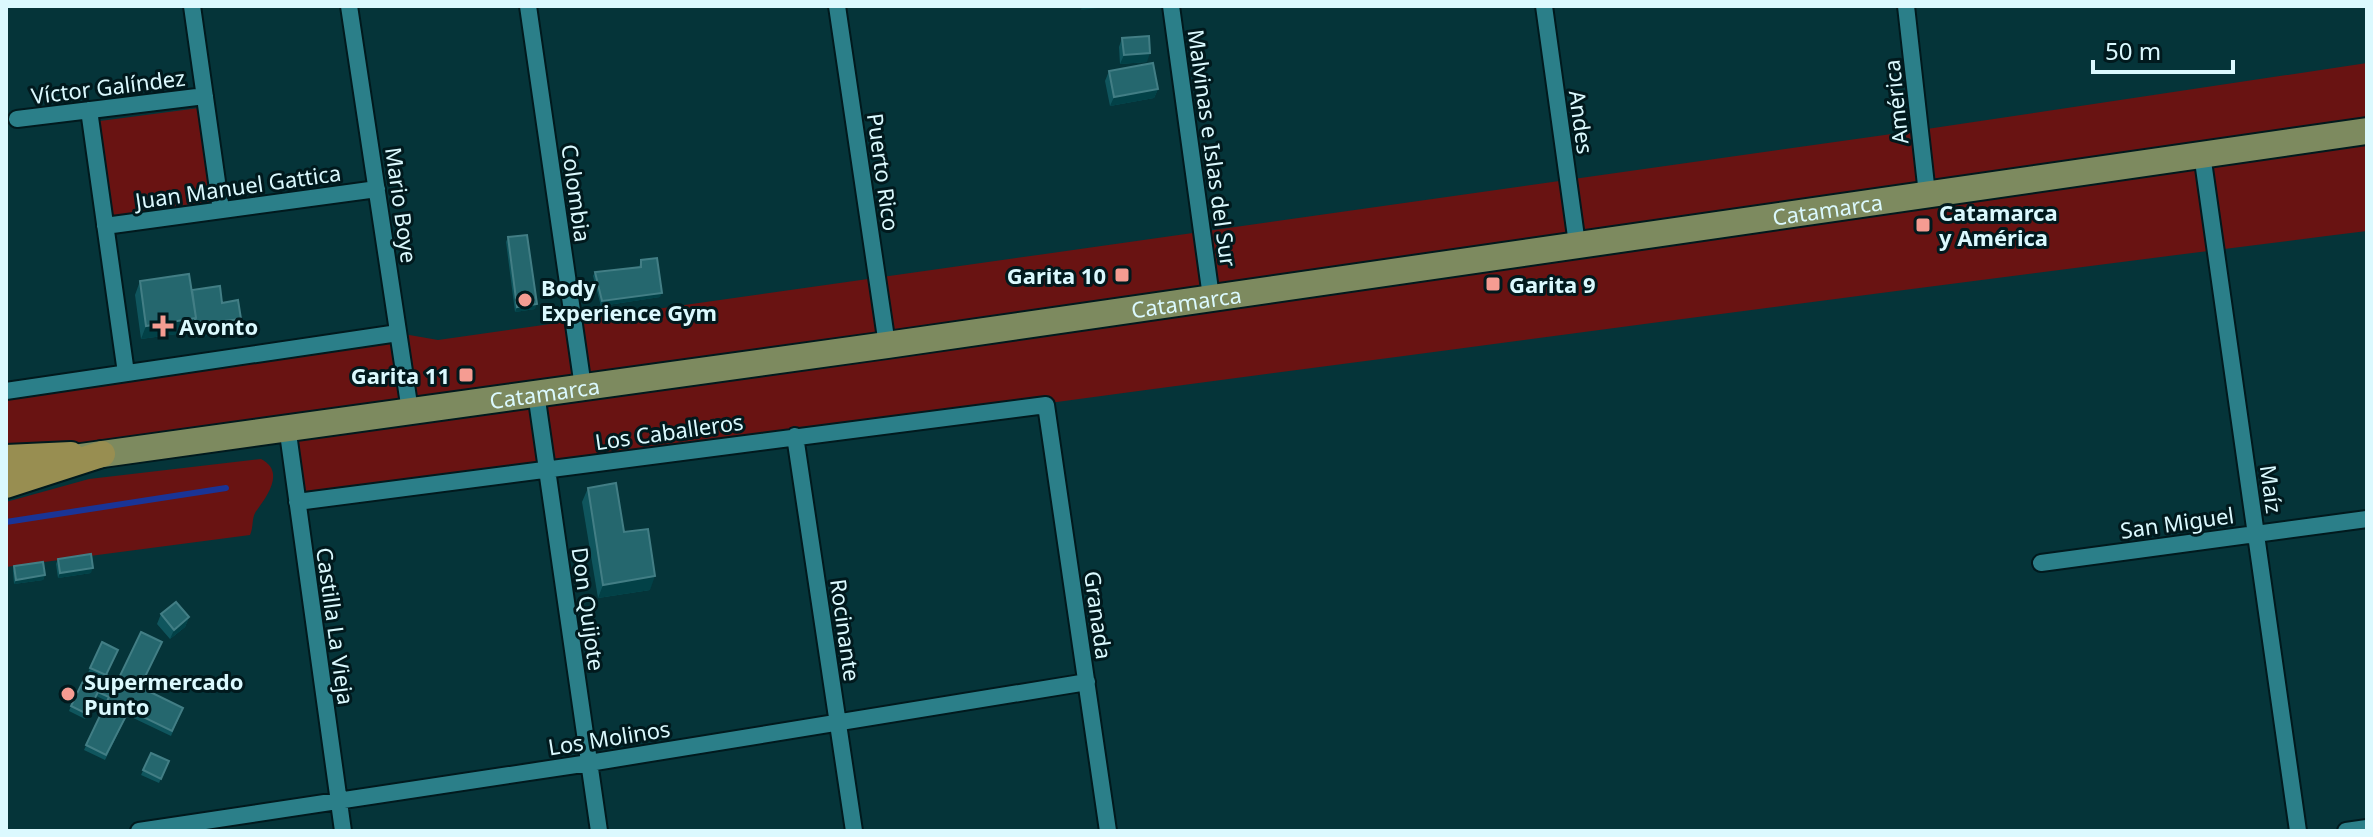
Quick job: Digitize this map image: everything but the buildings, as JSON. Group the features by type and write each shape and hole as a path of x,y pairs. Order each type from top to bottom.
{"highway":[{"path":"6,458 102,454"},
{"path":"6,485 102,454"}],"main road":[{"name":"Catamarca","path":"6,467 887,345 2367,131"}],"street":[{"path":"192,6 221,210"},
{"name":"Mario Boye","path":"349,6 410,411"},
{"name":"Colombia","path":"528,6 583,387"},
{"name":"Puerto Rico","path":"837,6 887,345"},
{"name":"Malvinas e Islas del Sur","path":"1171,6 1211,297"},
{"name":"Andes","path":"1544,6 1577,244"},
{"name":"América","path":"1906,6 1927,194"},
{"name":"Víctor Galíndez","path":"17,119 205,96"},
{"path":"89,110 126,373"},
{"name":"Maíz","path":"2202,154 2298,831"},
{"name":"Juan Manuel Gattica","path":"105,226 377,189"},
{"path":"6,391 398,333"},
{"name":"Don Quijote","path":"536,393 599,831"},
{"name":"Los Caballeros","path":"297,502 1046,405"},
{"name":"Granada","path":"1046,405 1108,831"},
{"name":"Castilla La Vieja","path":"287,426 343,831"},
{"name":"Rocinante","path":"795,436 854,831"},
{"name":"San Miguel","path":"2041,563 2367,519"},
{"name":"Los Molinos","path":"139,831 589,763 1087,682"},
{"path":"2346,831 2367,828"}],"shaded area":[{"path":"2367,63 2367,231 297,502 286,426 6,458 6,391 398,333 438,340 1920,130"},
{"path":"199,108 211,203 112,216 100,121"},
{"path":"261,459 272,470 272,483 254,516 250,535 6,567 6,502 89,479"}],"waterway":[{"path":"6,522 226,488"}],"place":[{"name":"Catamarca y América","path":"1923,225"},
{"name":"Garita 10","path":"1122,275"},
{"name":"Garita 9","path":"1493,284"},
{"name":"Body Experience Gym","path":"525,300"},
{"name":"Avonto","path":"163,326"},
{"name":"Garita 11","path":"466,375"},
{"name":"Supermercado Punto","path":"68,694"}]}
